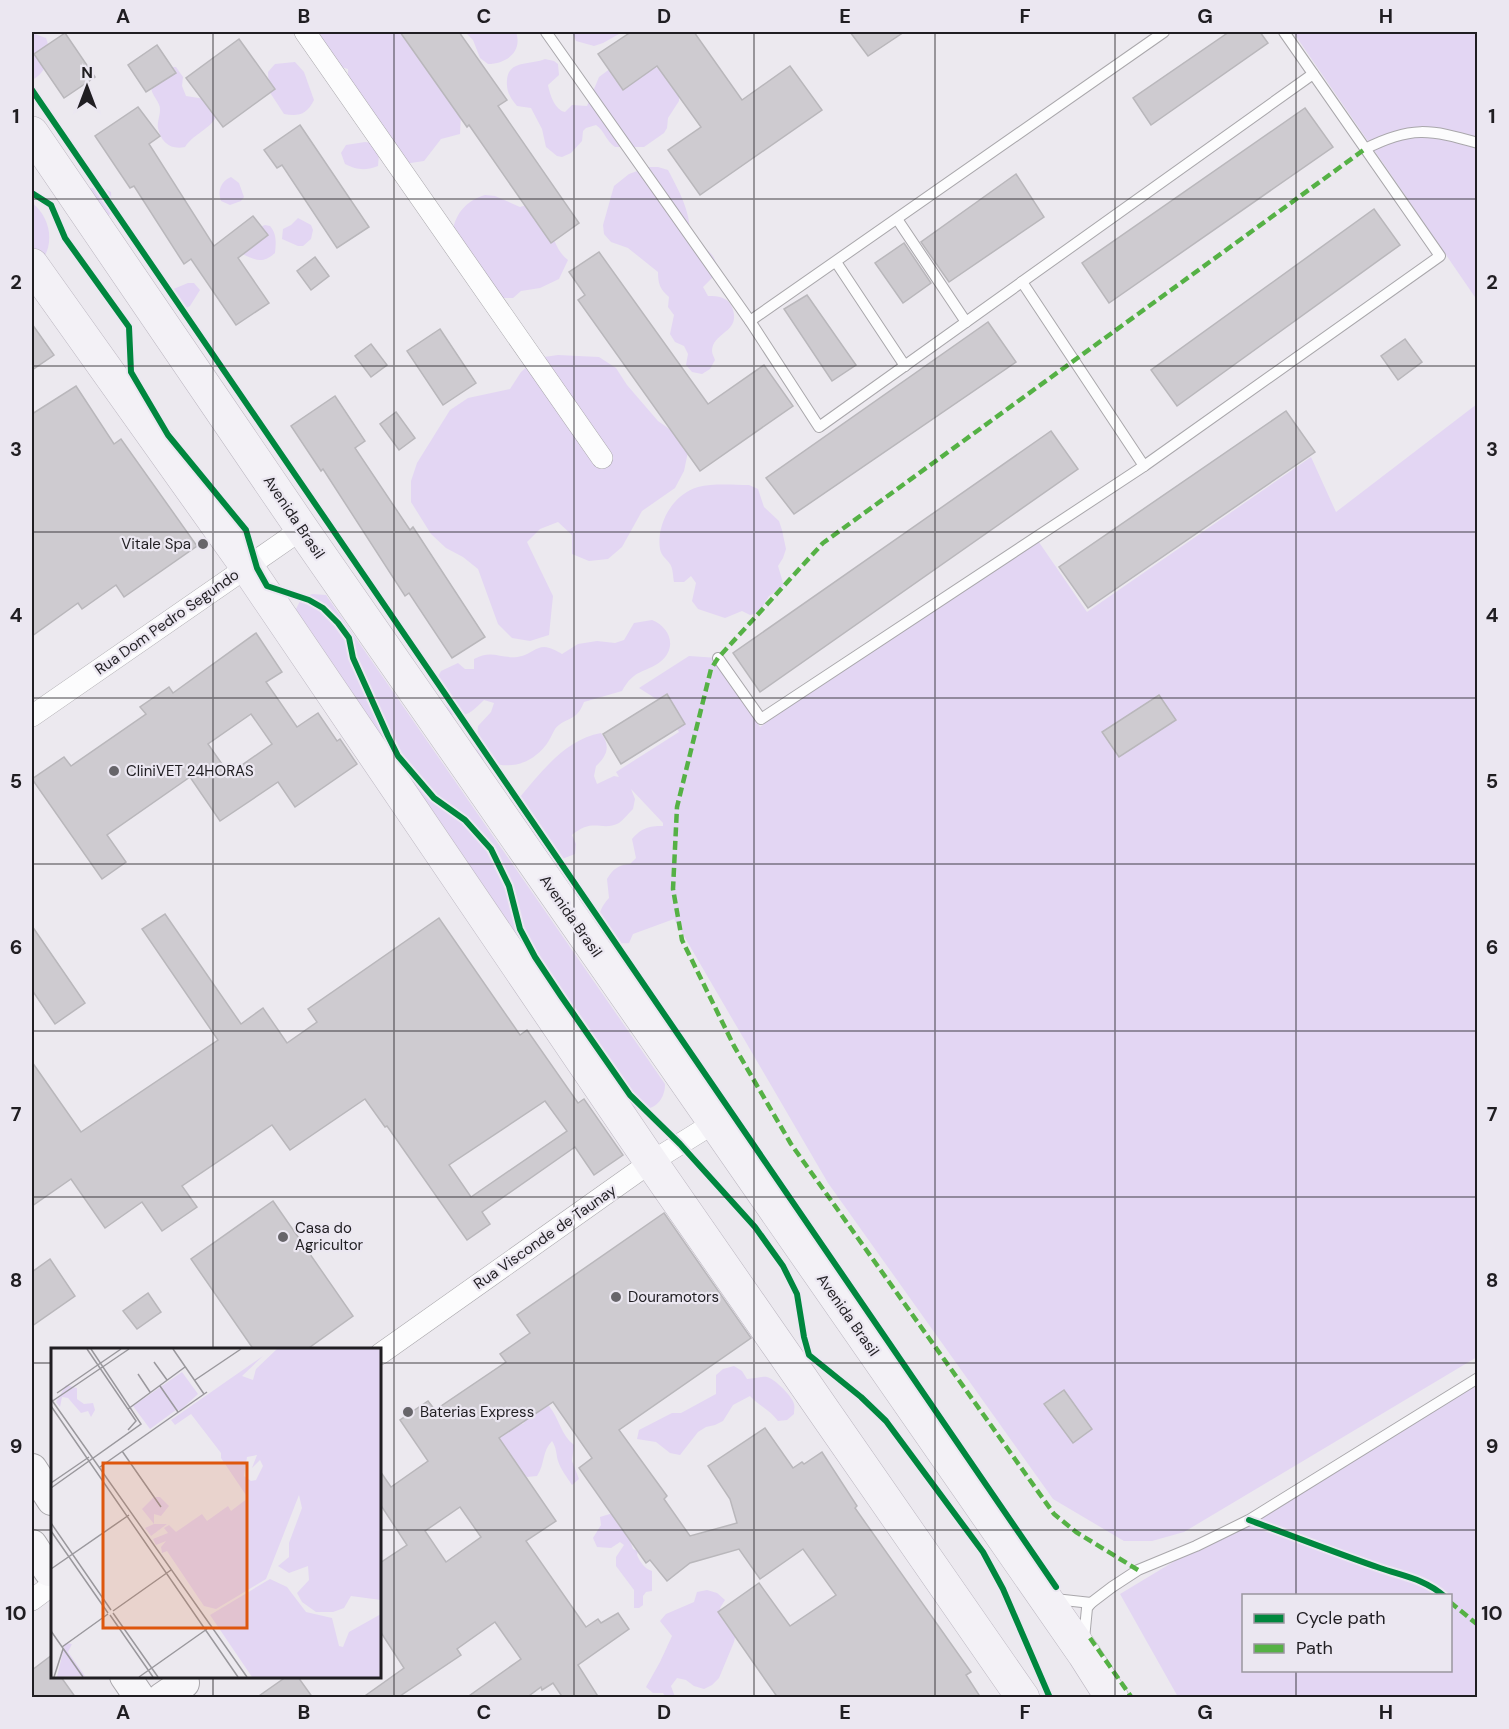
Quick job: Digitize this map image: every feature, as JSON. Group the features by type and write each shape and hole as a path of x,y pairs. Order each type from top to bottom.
{"main road":[{"name":"Avenida Brasil","path":"32,133 302,529 1044,1596 1112,1698"},
{"path":"32,265 247,567 651,1162 1023,1698"},
{"path":"32,1469 51,1498"},
{"path":"32,1545 51,1573"},
{"path":"126,1678 140,1698"}],"street":[{"path":"305,32 602,458"},
{"name":"Rua Dom Pedro Segundo","path":"32,716 302,529"},
{"name":"Rua Visconde de Taunay","path":"381,1353 651,1162 714,1123"},
{"path":"32,1600 51,1575"}],"lane":[{"path":"546,32 750,321 819,427 1313,74"},
{"path":"750,321 1164,32"},
{"path":"718,658 761,719 1144,466 1440,256 1284,32"},
{"path":"1365,149 1385,139 1411,132 1440,132 1478,143"},
{"path":"897,219 966,322"},
{"path":"836,262 905,366"},
{"path":"1022,282 1144,466"},
{"path":"1084,1654 1084,1627 1090,1603 1138,1570 1196,1546 1249,1520 1478,1378"},
{"path":"1044,1596 1068,1602 1090,1603"}],"shaded area":[{"path":"312,32 412,32 461,113 460,134 441,139 424,161 404,164 348,88 348,69 330,64"},
{"path":"465,32 516,32 517,45 515,51 507,59 488,64 480,58 473,40"},
{"path":"572,32 639,32 619,34 594,46 576,41"},
{"path":"1293,32 1477,32 1477,300"},
{"path":"32,33 46,38 48,56 45,68 32,80"},
{"path":"545,59 558,64 559,75 548,85 561,111 565,112 572,105 587,106 599,77 611,68 654,66 668,74 679,91 679,101 668,118 664,133 644,147 615,147 596,125 583,131 582,141 571,153 562,157 557,156 546,147 542,129 531,108 517,106 507,88 508,74 511,69 521,64"},
{"path":"295,62 304,72 314,100 302,113 284,114 269,91 268,72 275,64"},
{"path":"166,67 176,67 183,77 182,86 186,96 205,99 218,113 215,119 185,147 167,144 158,128 160,106 152,93 151,85 155,76"},
{"path":"372,143 379,154 378,166 361,169 345,164 341,153 346,145"},
{"path":"648,167 668,170 689,219 690,236 715,259 717,273 703,287 708,296 725,299 732,307 733,322 714,344 712,352 715,360 710,369 702,374 692,372 686,365 688,354 684,346 675,342 670,334 674,315 668,307 669,297 660,286 658,272 628,248 611,242 604,234 603,225 614,186 629,174"},
{"path":"231,177 239,183 244,197 241,201 230,205 221,201 219,194 222,184"},
{"path":"102,187 111,192 112,211 107,219 83,192 91,188"},
{"path":"485,195 495,196 520,207 530,204 537,209 547,223 562,254 568,260 559,279 540,288 521,291 513,298 503,298 453,230 460,212 473,200"},
{"path":"32,203 43,215 48,229 49,244 43,259 32,260"},
{"path":"298,218 311,225 313,230 311,239 303,246 282,239 283,229"},
{"path":"270,226 274,232 275,253 261,260 238,252 260,227"},
{"path":"194,283 200,290 190,306 181,311 170,300 169,295 171,290"},
{"path":"558,355 599,357 616,368 627,385 658,421 675,433 688,452 684,471 675,488 642,511 622,547 608,559 589,561 572,554 572,535 558,522 540,529 527,542 553,596 549,635 530,641 512,638 498,624 478,569 463,557 446,548 431,534 411,502 411,481 417,463 450,410 468,398 510,389 521,372 537,358"},
{"path":"1477,404 1477,1357 1184,1532 1152,1541 1124,1541 1053,1499 828,1183 674,919 633,934 629,943 610,940 600,930 599,914 609,898 607,879 616,868 630,864 636,858 632,839 636,835 646,828 663,826 663,823 631,789 635,799 633,809 623,820 613,825 592,826 579,830 572,835 576,844 575,854 557,861 540,852 535,843 530,815 520,797 566,749 588,736 601,733 607,747 605,755 596,766 594,776 597,784 614,776 619,777 616,772 679,732 661,702 639,688 689,656 718,658 760,727 1034,535 1087,612 1311,457 1336,512"},
{"path":"710,485 749,485 758,489 764,507 779,521 786,549 778,566 784,586 769,596 759,613 750,615 742,611 725,618 698,609 692,601 696,583 691,576 684,582 674,582 671,566 663,556 659,539 668,511 681,496 689,491"},
{"path":"312,594 326,595 665,1084 663,1096 656,1105 646,1109 633,1107 295,611 301,599"},
{"path":"652,620 663,628 670,638 669,651 666,656 655,666 635,675 622,691 584,702 578,713 555,729 539,753 522,763 494,764 476,755 478,726 491,712 494,703 484,700 469,713 449,714 444,689 436,680 441,671 458,663 465,669 474,669 474,659 481,656 515,657 544,647 562,654 578,644 597,641 615,643 624,640 634,623"},
{"path":"734,1366 742,1371 747,1379 765,1377 774,1381 793,1401 794,1414 787,1420 778,1421 750,1396 733,1405 723,1421 698,1432 680,1455 670,1453 656,1442 637,1439 639,1430 672,1413 681,1413 716,1394 716,1375 723,1369"},
{"path":"1477,1379 1477,1697 1178,1697 1120,1594"},
{"path":"540,1405 549,1406 566,1436 574,1445 572,1461 579,1479 572,1485 559,1464 552,1441 537,1476 527,1477 499,1445 499,1435 524,1423 525,1414"},
{"path":"613,1513 633,1549 638,1551 637,1555 641,1563 652,1571 652,1591 646,1592 643,1596 643,1605 639,1608 634,1608 634,1590 616,1566 616,1557 624,1545 620,1542 611,1548 597,1547 593,1538 601,1525 600,1517"},
{"path":"707,1590 717,1593 725,1600 720,1608 736,1633 719,1678 704,1689 677,1678 671,1686 675,1697 653,1693 646,1687 672,1636 660,1621 666,1614 694,1602 697,1592"}],"building":[{"path":"400,32 459,32 507,100 498,106 579,223 551,243 469,125 467,127"},
{"path":"631,32 694,32 742,100 790,66 822,110 700,195 668,150 701,127 657,66 623,90 598,54"},
{"path":"850,32 904,32 868,56"},
{"path":"1229,32 1260,32 1268,43 1151,125 1133,98"},
{"path":"65,33 95,77 64,98 34,54"},
{"path":"239,39 275,89 223,127 186,78"},
{"path":"157,45 176,73 146,92 128,65"},
{"path":"138,107 160,136 149,144 214,246 253,216 268,235 238,258 269,303 236,325 191,259 184,264 134,186 130,188 95,136"},
{"path":"1305,108 1333,147 1109,303 1082,263"},
{"path":"300,125 369,227 337,248 282,165 277,168 264,150"},
{"path":"1016,174 1044,217 949,282 921,242"},
{"path":"1374,209 1400,245 1177,406 1151,370"},
{"path":"904,243 931,283 903,303 875,263"},
{"path":"599,252 708,404 764,365 793,406 700,471 578,300 585,295 569,272"},
{"path":"315,257 329,276 311,290 297,271"},
{"path":"807,295 856,365 832,381 784,309"},
{"path":"988,322 1016,362 794,514 766,478"},
{"path":"32,324 54,355 32,370"},
{"path":"440,329 476,383 443,405 407,351"},
{"path":"1405,339 1422,362 1398,380 1381,356"},
{"path":"371,344 387,365 371,377 355,356"},
{"path":"76,386 114,444 121,439 197,546 124,597 116,585 82,609 78,603 32,636 32,414"},
{"path":"335,396 365,441 355,448 410,530 413,527 485,637 452,658 409,593 405,596 323,469 321,471 291,426"},
{"path":"1286,411 1315,452 1088,608 1059,567"},
{"path":"396,412 415,438 399,450 380,424"},
{"path":"1051,431 1078,469 760,692 733,653"},
{"path":"256,633 282,672 266,682 297,727 318,713 337,741 340,739 357,764 295,807 278,782 220,821 190,777 107,835 126,862 102,879 32,779 64,757 71,766 146,714 140,707 169,687 173,693","holes":["251,714 272,744 229,774 208,744"]},
{"path":"667,694 685,724 621,764 603,734"},
{"path":"1159,695 1176,720 1119,757 1102,732"},
{"path":"165,914 241,1024 263,1008 287,1043 317,1022 308,1009 439,918 520,1035 527,1030 578,1103 584,1099 623,1155 594,1175 575,1147 482,1212 490,1224 467,1240 387,1126 385,1127 365,1099 290,1150 272,1125 182,1186 197,1207 162,1231 142,1202 105,1228 71,1179 32,1206 32,1062 81,1132 218,1040 142,929","holes":["545,1101 567,1131 471,1197 449,1165"]},
{"path":"32,926 85,1003 55,1024 32,990"},
{"path":"273,1201 353,1316 309,1348 253,1348 191,1259"},
{"path":"664,1213 751,1338 619,1430 667,1496 664,1499 690,1536 737,1523 730,1499 708,1466 765,1428 793,1468 802,1462 804,1464 822,1452 857,1506 855,1508 971,1672 966,1675 981,1698 778,1698 718,1612 759,1583 790,1626 836,1595 803,1549 760,1579 739,1549 690,1563 667,1581 650,1560 646,1563 579,1468 592,1458 553,1402 499,1438 556,1521 526,1541 586,1627 598,1619 601,1623 618,1613 629,1629 578,1665 599,1698 563,1698 553,1683 542,1690 541,1687 526,1698 466,1698 521,1659 495,1622 457,1649 461,1655 397,1698 362,1698 404,1668 381,1633 381,1562 407,1545 381,1506 381,1472 391,1487 428,1461 400,1420 428,1401 435,1410 506,1362 500,1354 530,1333 517,1315","holes":["460,1507 481,1537 446,1562 425,1531"]},
{"path":"50,1259 75,1296 32,1326 32,1272"},
{"path":"148,1293 161,1312 137,1329 123,1311"},
{"path":"1064,1390 1092,1429 1073,1443 1044,1404"},
{"path":"51,1656 51,1678 62,1678 76,1698 32,1698 32,1670"},
{"path":"285,1678 299,1678 313,1698 256,1698"}],"marked path":[{"path":"1138,1570 1076,1532 1054,1514 791,1144 734,1046 682,940 673,889 677,807 711,669 718,658 823,543 1365,149"},
{"path":"1452,1604 1478,1625"},
{"path":"1090,1638 1132,1698"}],"cycle path":[{"path":"32,90 1056,1587"},
{"path":"32,193 51,205 65,238 129,327 131,372 168,435 246,530 257,568 267,586 309,600 323,608 338,623 349,638 353,658 398,756 434,798 465,820 491,849 509,886 520,929 535,957 561,996 630,1095 680,1144 755,1227 783,1266 797,1294 809,1355 861,1397 886,1421 983,1552 1003,1589 1050,1698"},
{"path":"1249,1520 1414,1579 1442,1594"}],"place":[{"name":"Vitale Spa","path":"203,544"},
{"name":"CliniVET 24HORAS","path":"114,771"},
{"name":"Casa do Agricultor","path":"283,1237"},
{"name":"Douramotors","path":"616,1297"},
{"name":"Baterias Express","path":"408,1412"}]}
